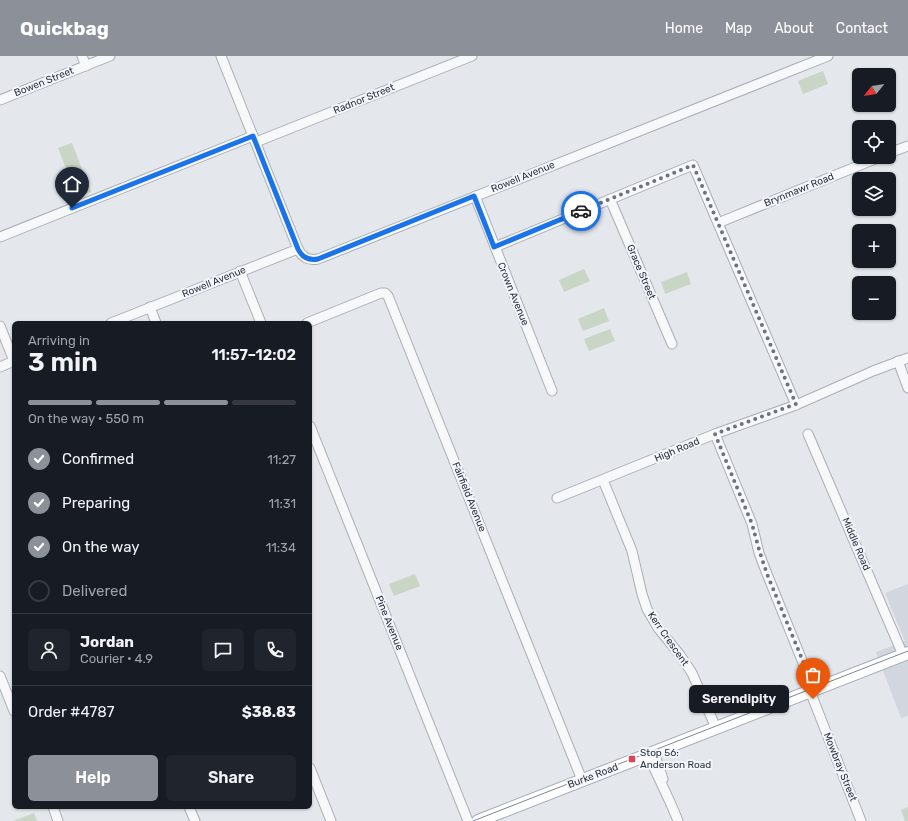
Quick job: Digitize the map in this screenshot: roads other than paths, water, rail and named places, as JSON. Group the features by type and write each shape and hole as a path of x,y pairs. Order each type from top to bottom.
{"main road":[{"name":"Burke Road","path":"478,821 905,654"}],"street":[{"path":"82,56 86,66"},
{"name":"Bowen Street","path":"0,100 110,56"},
{"path":"221,56 298,249"},
{"name":"Radnor Street","path":"0,237 472,56"},
{"name":"Rowell Avenue","path":"116,321 298,249 304,257 311,260 318,259 828,56"},
{"path":"896,151 908,146"},
{"name":"Brynmawr Road","path":"718,223 863,164"},
{"path":"494,247 693,165 796,404"},
{"name":"Crown Avenue","path":"474,196 552,391"},
{"name":"Grace Street","path":"610,199 672,344"},
{"path":"240,271 260,321"},
{"name":"Fairfield Avenue","path":"312,321 381,293 388,296 582,780"},
{"path":"150,307 155,321"},
{"path":"0,326 12,356"},
{"name":"High Road","path":"557,498 715,434 796,404 908,358"},
{"path":"0,367 12,362"},
{"path":"898,362 908,388"},
{"name":"Pine Avenue","path":"312,431 468,821"},
{"name":"Mowbray Street","path":"715,434 752,524 767,574 861,821"},
{"name":"Middle Road","path":"808,434 905,654"},
{"name":"Kerr Crescent","path":"603,480 632,551 647,609 658,628 692,673 716,728"},
{"path":"0,676 12,705"},
{"path":"651,754 678,821"},
{"path":"312,773 331,821"},
{"path":"54,809 58,821"},
{"path":"190,809 195,821"}],"tram line":[{"path":"473,821 908,651"}],"place":[{"name":"Serendipity","path":"813,699"},
{"name":"Stop 56: Anderson Road","path":"632,759"}]}
